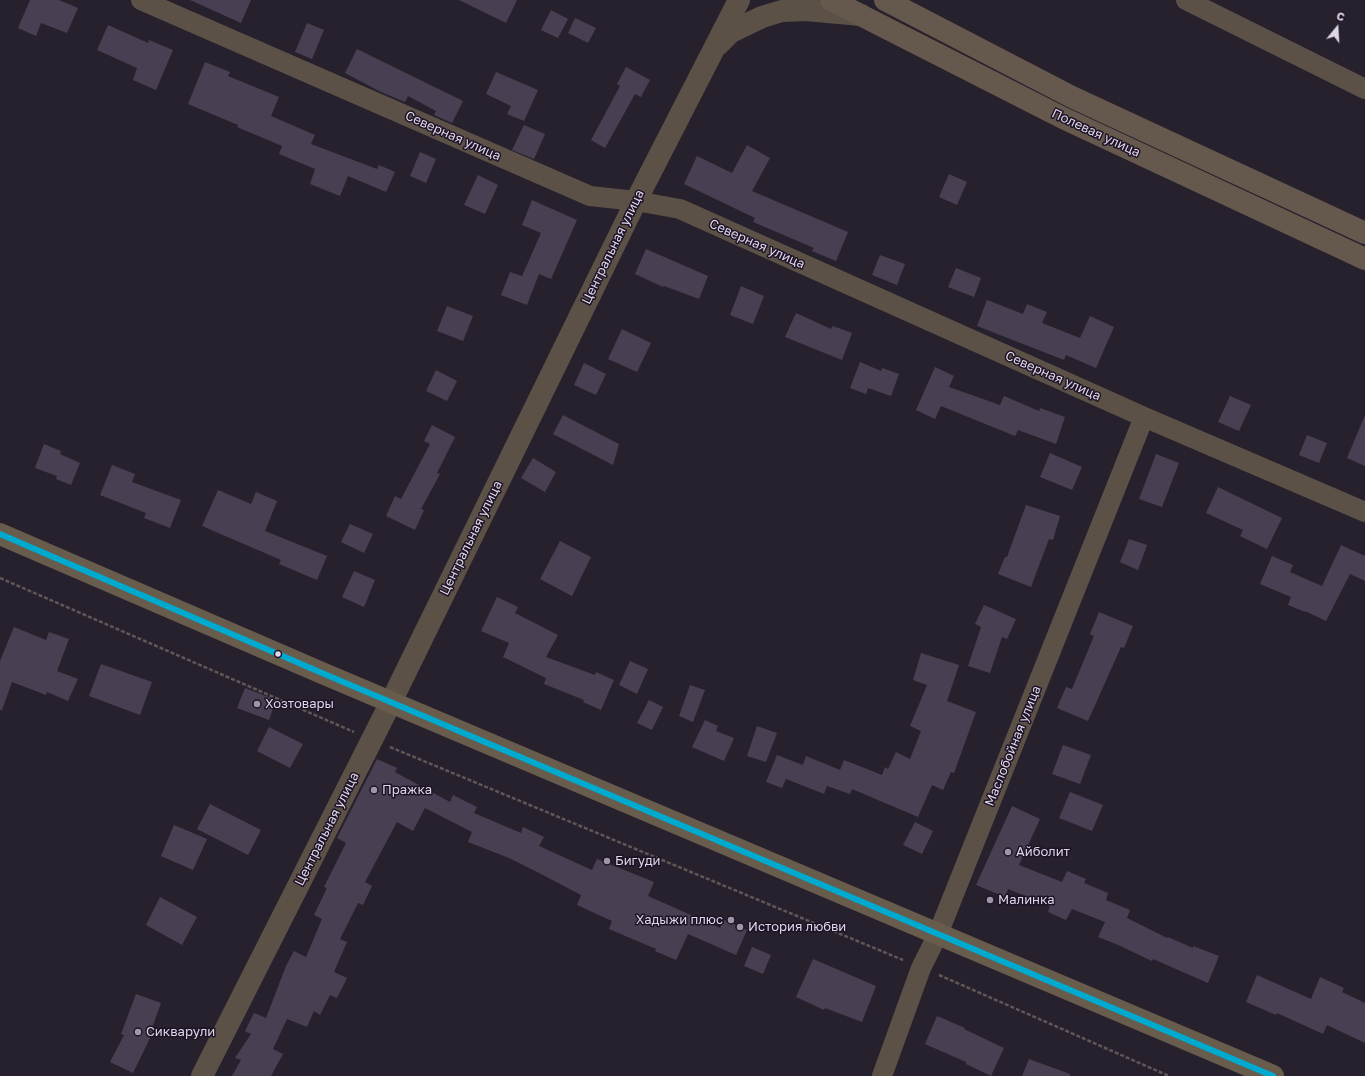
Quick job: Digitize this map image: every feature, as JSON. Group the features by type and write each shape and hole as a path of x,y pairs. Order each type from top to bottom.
{"highway":[{"name":"Полевая улица","path":"831,0 1063,118 1365,260"},
{"name":"Полевая улица","path":"884,0 1072,96 1365,233"}],"main road":[{"path":"0,534 391,702 1273,1076"}],"street":[{"name":"Северная улица","path":"141,0 590,196 636,201 680,210 1144,417 1365,512"},
{"path":"714,50 722,0"},
{"name":"Центральная улица","path":"202,1076 391,702 636,201 739,0"},
{"path":"1186,0 1365,89"},
{"path":"714,50 731,32 762,17 782,11 806,10 862,15"},
{"name":"Маслобойная улица","path":"882,1076 921,968 938,934 1144,417"}],"path":[{"path":"0,578 372,739 921,968 1169,1076"}],"building":[{"path":"30,0 59,0 78,8 67,33 41,23 36,36 18,28"},
{"path":"190,0 251,0 241,23"},
{"path":"459,0 517,0 506,23"},
{"path":"551,10 568,19 558,38 541,30"},
{"path":"575,18 596,28 588,43 568,33"},
{"path":"307,23 324,30 312,59 295,52"},
{"path":"108,25 148,43 149,40 173,50 156,90 133,80 137,68 97,50"},
{"path":"357,49 463,101 452,123 434,115 436,111 408,96 405,102 381,92 345,73"},
{"path":"205,62 230,72 228,76 279,97 271,116 315,135 311,144 377,169 379,165 395,172 386,192 348,176 340,196 310,184 315,169 279,154 282,146 237,127 238,125 188,104"},
{"path":"626,67 650,80 641,97 635,94 605,148 591,140 620,86 617,84"},
{"path":"496,72 538,90 524,121 507,114 511,106 486,94"},
{"path":"524,125 545,134 534,159 512,150"},
{"path":"747,145 770,158 752,191 848,232 836,261 812,251 814,248 753,222 755,218 684,184 697,156 732,173"},
{"path":"420,152 436,159 426,183 410,176"},
{"path":"949,174 967,182 957,205 939,197"},
{"path":"478,175 498,185 485,214 464,205"},
{"path":"532,200 577,220 551,279 539,274 527,305 501,295 510,272 522,276 541,233 522,225"},
{"path":"646,249 708,276 699,299 664,286 663,287 635,274"},
{"path":"880,255 905,264 897,285 872,275"},
{"path":"956,268 981,278 974,297 948,287"},
{"path":"741,286 764,296 753,324 730,315"},
{"path":"987,300 1023,314 1027,304 1047,312 1042,323 1080,338 1090,316 1114,327 1096,368 1066,355 1064,360 977,326"},
{"path":"447,306 473,316 463,341 437,331"},
{"path":"796,313 831,329 833,326 852,333 842,360 785,337"},
{"path":"622,329 651,343 637,372 608,359"},
{"path":"860,362 881,371 882,368 899,374 891,396 868,388 866,394 850,388"},
{"path":"584,363 606,374 596,395 574,385"},
{"path":"935,367 954,376 949,387 1000,405 1004,396 1039,411 1040,408 1065,417 1056,444 1018,430 1015,436 941,406 935,419 916,410"},
{"path":"436,370 457,381 447,401 426,391"},
{"path":"1230,396 1251,405 1239,431 1218,422"},
{"path":"563,415 619,444 613,465 553,434"},
{"path":"1365,415 1365,466 1347,458"},
{"path":"432,425 455,437 437,473 440,474 421,509 424,510 415,530 386,516 395,496 401,499 430,444 424,441"},
{"path":"1307,435 1327,443 1319,463 1299,455"},
{"path":"44,444 61,451 60,454 80,463 71,485 56,479 57,476 35,468"},
{"path":"1050,453 1082,467 1072,490 1040,477"},
{"path":"1156,454 1179,463 1162,507 1139,499"},
{"path":"533,458 556,472 545,492 521,478"},
{"path":"112,465 135,474 132,482 181,500 170,528 144,518 146,513 100,495"},
{"path":"1218,487 1282,518 1267,549 1240,536 1243,530 1206,513"},
{"path":"218,490 251,504 256,492 277,501 265,531 327,556 317,580 279,564 281,560 202,526"},
{"path":"1026,505 1060,516 1053,540 1049,539 1031,587 998,574 1005,557 1007,557"},
{"path":"350,524 373,534 364,553 341,542"},
{"path":"1129,539 1147,545 1138,570 1120,562"},
{"path":"560,541 591,557 572,596 540,579"},
{"path":"1341,545 1365,556 1365,581 1350,574 1326,621 1288,605 1291,597 1260,584 1272,556 1293,565 1290,572 1322,586"},
{"path":"354,571 375,580 364,607 342,597"},
{"path":"497,597 518,607 515,613 558,635 546,657 595,675 596,672 614,680 601,710 583,702 584,700 544,684 546,678 503,657 509,643 481,631"},
{"path":"984,605 1016,619 1007,639 1002,637 990,673 968,666 981,627 975,624"},
{"path":"1099,612 1133,626 1124,648 1121,647 1088,721 1057,708 1066,687 1072,689 1094,636 1090,634"},
{"path":"14,627 46,640 49,632 69,639 57,671 78,679 68,701 47,692 46,695 12,682 2,710 0,710 0,661"},
{"path":"921,653 959,665 947,701 976,712 954,773 951,772 943,790 932,785 918,817 852,789 850,794 827,786 824,794 786,779 782,788 766,782 777,755 803,765 806,756 840,770 844,760 882,775 885,767 888,769 896,752 910,759 921,731 910,726 927,685 913,680"},
{"path":"630,661 648,669 637,694 619,685"},
{"path":"101,664 152,682 140,715 89,696"},
{"path":"690,685 705,690 693,722 679,716"},
{"name":"Хозтовары","path":"245,688 276,700 269,720 237,708"},
{"path":"649,700 663,707 652,730 637,723"},
{"path":"705,720 718,726 716,731 734,738 724,761 692,747"},
{"path":"757,726 777,733 766,762 747,756"},
{"path":"269,727 303,744 290,768 257,751"},
{"path":"1063,745 1091,755 1080,784 1052,774"},
{"path":"377,759 397,768 395,772 450,802 453,795 477,807 474,813 521,833 523,827 544,837 539,846 592,870 597,859 654,882 648,896 720,928 724,920 747,930 736,955 688,934 676,960 655,951 656,949 609,929 612,921 577,905 581,895 509,858 468,842 472,832 425,808 413,831 397,822 365,882 372,886 363,905 358,903 340,939 347,942 334,972 347,978 337,998 330,995 320,1015 314,1011 307,1027 287,1019 273,1049 283,1054 271,1076 232,1076 241,1060 235,1058 251,1034 245,1031 254,1013 266,1018 286,966 294,951 306,957 322,919 314,915 327,888 324,887 346,843 337,838"},
{"path":"1070,792 1103,805 1092,831 1059,818"},
{"path":"210,804 261,830 248,855 197,829"},
{"path":"1012,806 1040,819 1019,865 1062,882 1067,871 1086,879 1084,883 1108,893 1106,900 1130,910 1127,918 1167,938 1168,937 1193,948 1193,946 1219,956 1208,983 1153,959 1152,961 1098,937 1105,922 1072,909 1066,920 1048,912 1050,906 1008,889 1005,897 976,885"},
{"path":"915,822 933,831 922,854 903,845"},
{"path":"174,825 207,839 193,870 161,856"},
{"path":"160,897 197,917 182,945 146,925"},
{"path":"752,947 771,955 763,974 744,966"},
{"path":"813,959 876,986 862,1022 825,1008 824,1010 796,997"},
{"path":"1257,975 1311,999 1320,977 1344,988 1342,992 1365,1003 1365,1043 1327,1025 1323,1034 1277,1013 1276,1015 1246,1002"},
{"path":"136,994 161,1003 152,1028 154,1030 133,1073 110,1062 124,1035 121,1034"},
{"path":"937,1016 965,1028 964,1029 1004,1048 991,1076 966,1064 966,1062 925,1044"},
{"path":"1029,1059 1070,1074 1070,1076 1022,1076"}],"transit line":[{"path":"0,534 322,673 1273,1076"}],"place":[{"name":"Хозтовары","path":"257,704"},
{"name":"Пражка","path":"374,790"},
{"name":"Айболит","path":"1008,852"},
{"name":"Бигуди","path":"607,861"},
{"name":"Малинка","path":"990,900"},
{"name":"Хадыжи плюс","path":"731,920"},
{"name":"История любви","path":"740,927"},
{"name":"Сикварули","path":"138,1032"}]}
